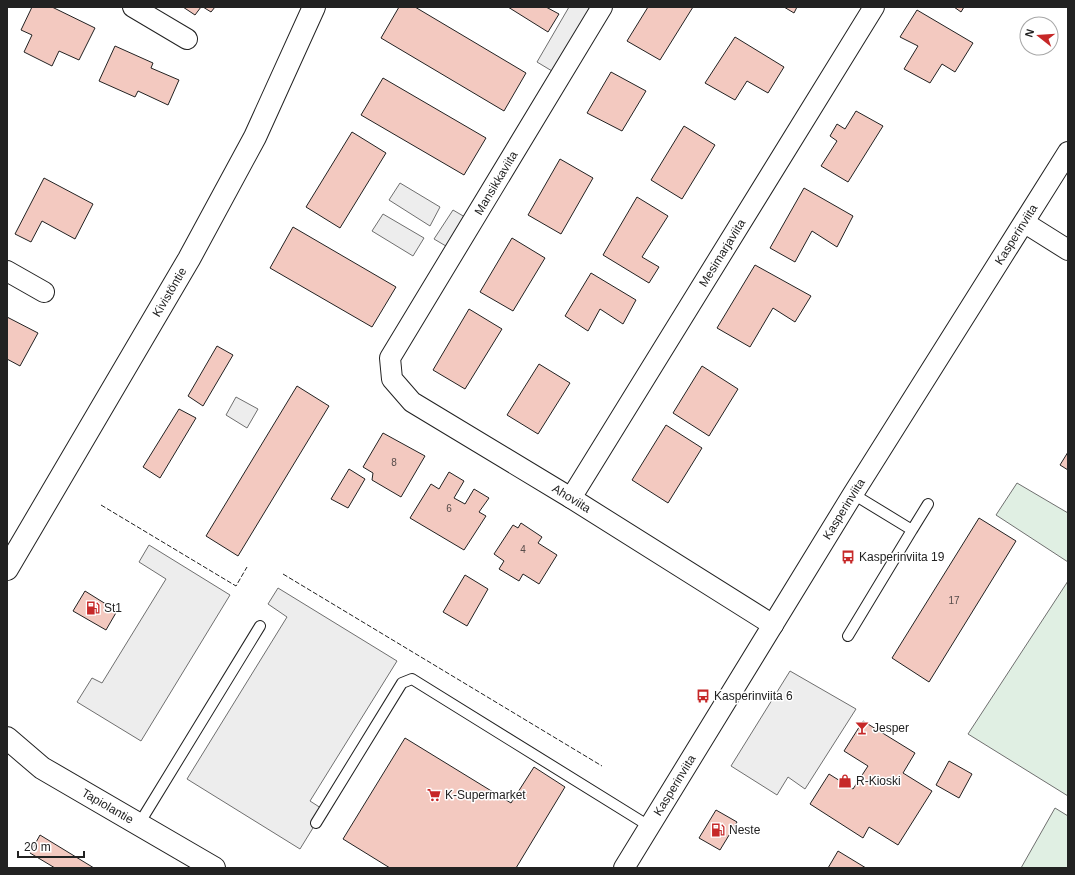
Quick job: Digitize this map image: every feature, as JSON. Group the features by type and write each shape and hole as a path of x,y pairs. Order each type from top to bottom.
{"main road":[{"name":"Kivistöntie","path":"7,570 189,259 255,137 314,7"},
{"name":"Tapiolantie","path":"7,738 42,768 214,868"},
{"name":"Tapiolantie","path":"7,759 42,768"}],"street":[{"path":"133,7 187,39"},
{"name":"Mansikkaviita","path":"390,358 602,7"},
{"name":"Mesimarjaviita","path":"571,498 874,7"},
{"name":"Kasperinviita","path":"624,868 853,494 1025,223 1068,152"},
{"path":"1025,223 1068,250"},
{"path":"7,271 44,292"},
{"name":"Ahoviita","path":"390,358 392,379 412,402 571,498 773,625"}],"lane":[{"path":"853,494 912,530"},
{"path":"848,636 928,504"},
{"path":"139,824 260,626"},
{"path":"316,823 402,683 412,679 650,826"}],"green space":[{"path":"1017,483 1068,513 1068,562 996,515"},
{"path":"1068,581 1068,796 968,734"},
{"path":"1055,808 1068,816 1068,868 1021,868"}],"shaded area":[{"path":"569,7 595,7 557,74 537,62"},
{"path":"400,183 440,207 430,226 389,200"},
{"path":"453,210 470,220 451,249 434,239"},
{"path":"383,214 424,238 413,256 372,231"},
{"path":"236,397 258,409 247,428 226,415"},
{"path":"149,545 230,595 141,741 77,702 92,678 102,683 166,579 139,562"},
{"path":"278,588 397,661 310,801 324,810 300,849 187,779 287,617 268,604"},
{"path":"790,671 856,709 805,789 788,777 777,795 731,766"}],"building":[{"path":"32,7 52,7 95,28 79,60 59,51 52,66 24,52 32,35 21,30"},
{"path":"183,7 201,7 195,15"},
{"path":"203,7 215,7 211,12"},
{"path":"399,7 415,7 526,73 504,111 381,38"},
{"path":"508,7 546,7 559,14 548,32"},
{"path":"648,7 693,7 660,60 627,41"},
{"path":"784,7 797,7 794,13"},
{"path":"954,7 964,7 961,12"},
{"path":"917,10 973,43 955,72 942,64 930,83 904,69 918,46 900,37"},
{"path":"735,37 784,67 768,93 747,81 735,100 705,83"},
{"path":"115,46 153,63 151,68 179,80 168,105 138,91 135,97 99,81"},
{"path":"611,72 646,91 622,131 587,113"},
{"path":"383,78 486,138 464,175 361,115"},
{"path":"856,111 883,126 848,182 821,166 837,141 830,136 837,124 845,129"},
{"path":"684,126 715,145 682,199 651,180"},
{"path":"352,132 386,153 340,228 306,207"},
{"path":"560,159 593,178 561,234 528,215"},
{"path":"44,178 93,204 75,239 42,221 31,242 15,234"},
{"path":"804,188 853,216 837,247 812,231 795,262 770,248"},
{"path":"637,197 668,216 642,257 659,267 649,283 603,255"},
{"path":"293,227 396,287 372,327 270,268"},
{"path":"512,238 545,258 513,311 480,292"},
{"path":"755,265 811,296 795,322 773,308 750,347 717,328"},
{"path":"591,273 636,300 623,324 600,309 588,331 565,316"},
{"path":"469,309 502,329 465,389 433,370"},
{"path":"7,317 38,333 20,366 7,359"},
{"path":"217,346 233,355 203,406 188,396"},
{"path":"539,364 570,383 538,434 507,415"},
{"path":"702,366 738,389 709,436 673,413"},
{"path":"297,386 329,406 238,556 206,536"},
{"path":"179,409 196,418 160,478 143,467"},
{"path":"666,425 702,448 668,503 632,480"},
{"path":"383,433 425,456 401,497 372,480 373,473 363,467"},
{"path":"1068,452 1068,470 1060,465"},
{"path":"349,469 365,479 348,508 331,499"},
{"path":"449,472 464,481 454,498 465,504 474,489 489,498 479,512 486,516 464,550 410,518 431,484 439,489"},
{"path":"979,518 1016,541 929,682 892,658"},
{"path":"521,523 542,537 538,543 557,555 539,584 523,574 519,581 499,569 504,561 494,554 513,525 518,528"},
{"path":"465,575 488,589 467,626 443,612"},
{"path":"85,591 117,611 106,630 73,611"},
{"path":"863,721 915,753 903,773 932,791 898,845 869,827 863,838 810,804 829,774 853,789 868,766 844,751"},
{"name":"K-Supermarket","path":"405,738 511,803 534,767 565,787 516,868 390,868 343,839"},
{"path":"949,761 972,774 959,798 936,785"},
{"name":"Neste","path":"716,810 737,822 720,850 699,838"},
{"path":"40,835 94,868 55,868 30,853"},
{"path":"838,851 866,868 828,868"}],"fence":[{"path":"101,505 236,586 247,567"},
{"path":"283,574 602,766"}],"place":[{"name":"Kasperinviita 19","path":"848,557"},
{"name":"St1","path":"93,608"},
{"name":"Kasperinviita 6","path":"703,696"},
{"name":"Jesper","path":"862,728"},
{"name":"R-Kioski","path":"845,781"},
{"name":"K-Supermarket","path":"434,795"},
{"name":"Neste","path":"718,830"}]}
